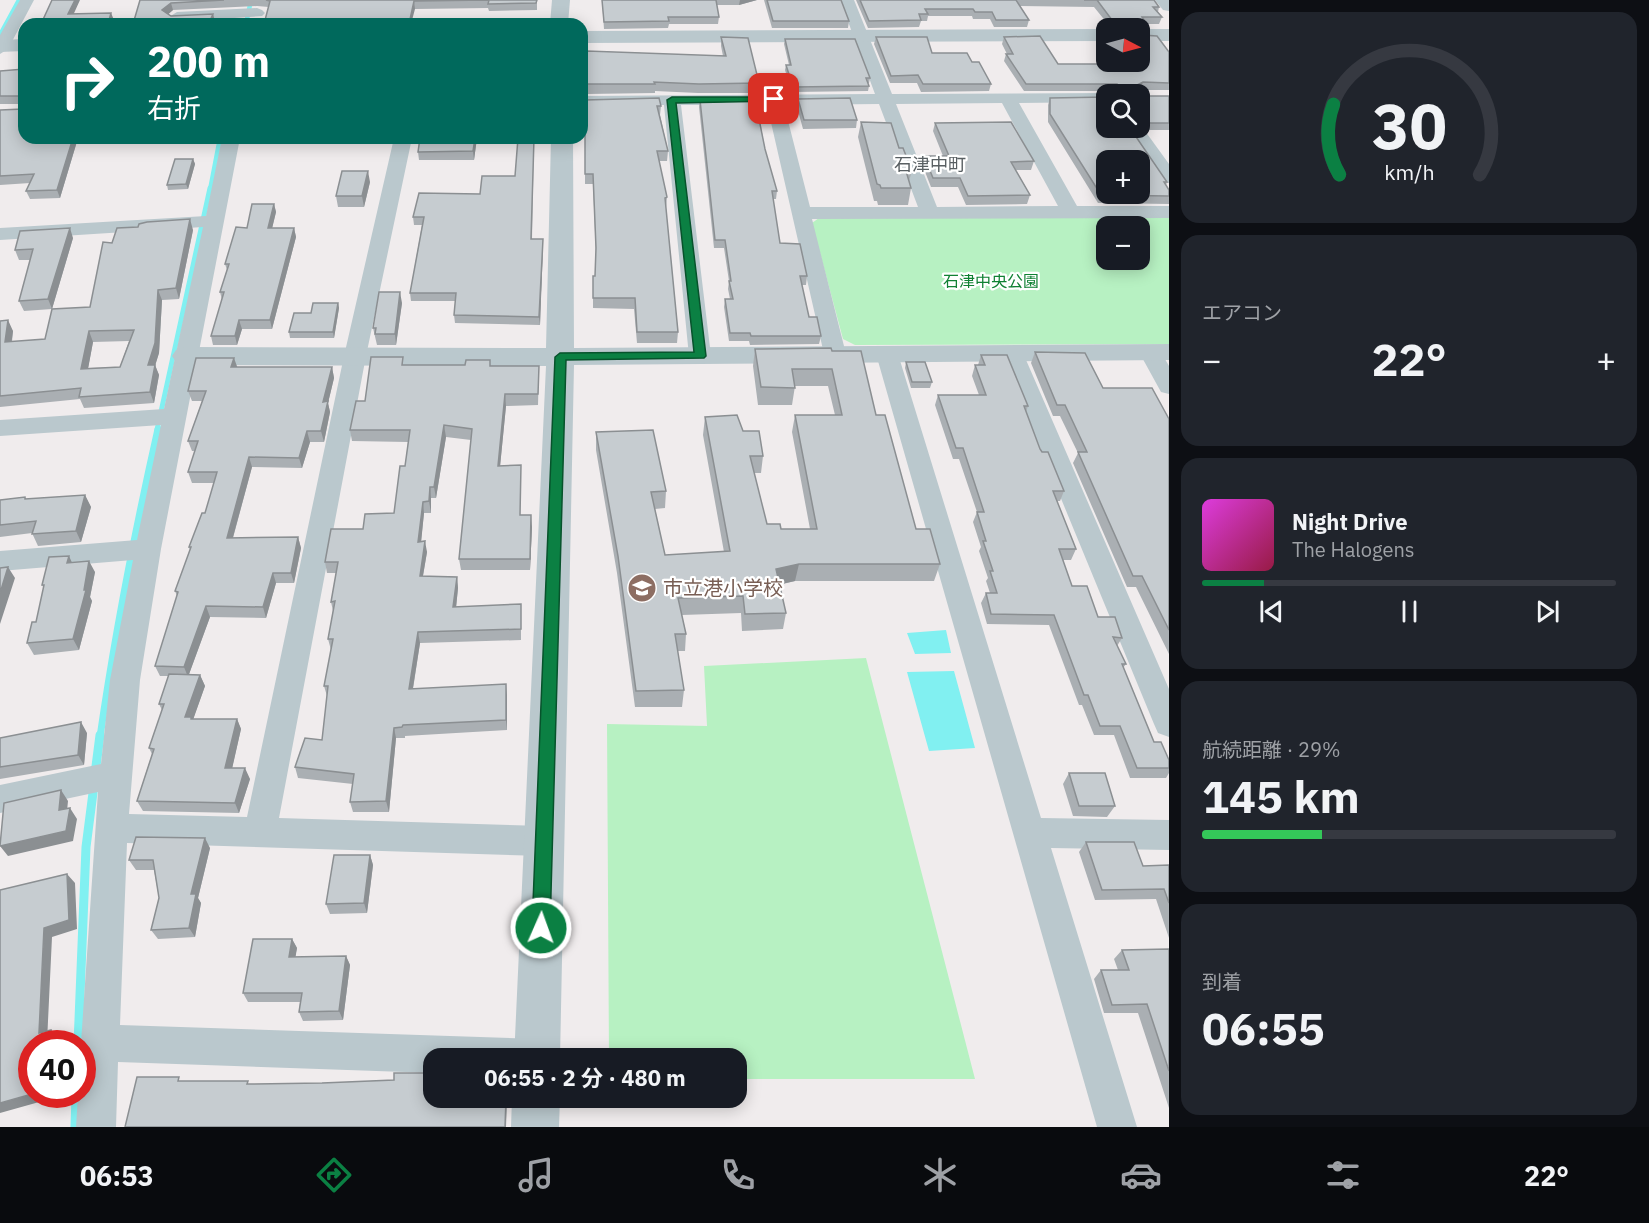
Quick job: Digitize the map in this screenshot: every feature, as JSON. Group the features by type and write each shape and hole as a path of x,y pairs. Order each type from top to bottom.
{"street":[{"path":"1,47 27,0"},
{"path":"173,18 179,0"},
{"path":"560,18 561,0"},
{"path":"847,0 930,213"},
{"path":"1164,0 1169,6"},
{"path":"193,18 257,12"},
{"path":"588,37 1096,35"},
{"path":"1150,35 1169,35"},
{"path":"1,47 18,46"},
{"path":"588,101 1096,97"},
{"path":"1008,98 1071,213"},
{"path":"774,99 835,354"},
{"path":"672,100 700,356"},
{"path":"1141,138 1169,177"},
{"path":"88,1125 100,1043 111,828 100,778 125,680 148,549 230,144"},
{"path":"260,834 355,356 402,144"},
{"path":"537,1048 560,357 562,144"},
{"path":"803,213 1169,212"},
{"path":"0,234 213,221"},
{"path":"186,356 560,357 1160,352 1169,387"},
{"path":"1012,353 1169,724"},
{"path":"887,354 1117,1127"},
{"path":"0,428 175,416"},
{"path":"0,561 148,549"},
{"path":"0,799 100,778"},
{"path":"111,828 543,841"},
{"path":"1030,833 1169,835"},
{"path":"100,1043 423,1055"},
{"path":"535,1127 536,1108"}],"green space":[{"name":"石津中央公園","path":"1096,217 1096,270 1150,270 1150,217 1169,217 1169,344 855,345 843,339 812,223 819,218"},
{"path":"866,658 975,1079 747,1079 747,1048 609,1048 607,724 707,726 704,666"}],"water":[{"path":"946,630 951,653 915,654 907,633"},
{"path":"954,671 975,748 929,751 907,672"}],"building":[{"path":"52,0 75,0 68,14 111,13 110,18 44,18"},
{"path":"140,0 224,0 171,3 162,10 171,16 213,14 211,18 135,18"},
{"path":"266,0 489,0 414,1 410,18 266,18 270,1"},
{"path":"489,0 537,0 536,3 488,4"},
{"path":"602,0 716,0 719,17 668,17 669,21 604,22"},
{"path":"767,0 841,0 849,21 773,21"},
{"path":"860,0 1016,0 1029,20 996,20 992,12 975,12 973,9 925,9 928,14 919,14 921,20 869,21"},
{"path":"1097,0 1154,0 1159,7 1153,7 1162,17 1143,18 1110,18"},
{"path":"1040,36 1058,64 1096,64 1096,72 1150,72 1150,36 1157,36 1169,52 1169,83 1026,84 1006,54 1013,54 1004,37"},
{"path":"721,37 748,38 759,83 588,84 588,51 726,56"},
{"path":"876,37 927,37 932,53 967,53 972,62 979,62 991,84 923,84 918,75 891,76"},
{"path":"785,39 855,39 870,78 866,78 869,86 793,87 786,65 791,65"},
{"path":"18,70 18,96 0,96 0,71"},
{"path":"1150,96 1169,96 1169,123 1150,123"},
{"path":"1096,97 1096,138 1137,138 1145,150 1096,150 1096,187 1050,114 1050,98"},
{"path":"659,98 661,106 657,106 668,151 657,151 667,197 665,198 678,332 637,332 635,298 593,298 596,248 593,174 585,174 588,100"},
{"path":"850,98 857,120 804,120 798,99"},
{"path":"700,100 762,100 764,109 757,109 777,191 772,191 780,243 800,244 807,276 800,276 809,317 817,317 821,336 751,336 750,333 730,333 725,299 733,299 729,281 731,281 725,240 715,240"},
{"path":"18,109 18,144 71,144 57,190 26,191 34,174 0,176 0,110"},
{"path":"861,122 891,123 899,148 903,148 912,171 906,171 911,188 881,188 877,184"},
{"path":"1011,122 1034,161 1011,162 1030,195 968,196 960,178 933,178 924,156 949,156 935,123"},
{"path":"419,144 474,144 473,151 418,152"},
{"path":"518,144 534,144 531,239 543,239 539,317 454,315 456,293 410,293 424,217 413,217 419,193 480,194 482,176 515,176"},
{"path":"1150,157 1167,182 1164,182 1169,190 1169,196 1150,196"},
{"path":"175,159 193,159 186,184 167,185"},
{"path":"342,171 368,171 362,196 336,196"},
{"path":"252,204 274,204 268,228 294,228 270,320 239,320 235,336 211,336 224,292 220,292 229,264 225,264 236,227 247,228"},
{"path":"190,219 176,288 158,290 155,343 148,365 155,365 150,392 79,397 81,388 0,396 0,321 8,320 5,342 45,339 52,309 90,307 103,242 112,243 117,228 138,227 139,224","holes":["134,330 120,367 81,369 89,331"]},
{"path":"70,228 48,299 19,301 33,249 15,250 20,231"},
{"path":"379,292 400,292 395,334 375,334 376,328 373,328"},
{"path":"313,303 338,303 333,332 289,332 294,313 311,313"},
{"path":"831,348 832,351 861,351 876,415 885,415 916,529 930,529 940,564 799,564 776,569 786,613 745,614 743,596 678,598 686,634 675,634 684,690 636,691 618,556 596,432 653,430 666,491 651,492 665,555 730,551 705,417 737,415 743,431 759,431 763,456 750,456 767,524 780,524 781,529 817,529 795,415 842,415 832,369 792,369 795,388 761,387 755,349"},
{"path":"1035,352 1085,353 1103,388 1152,388 1169,419 1169,630 1142,576 1133,576 1078,452 1087,452 1065,405 1057,405"},
{"path":"981,355 1007,355 1028,406 1024,406 1040,449 1042,452 1048,452 1064,491 1053,491 1076,549 1059,549 1072,586 1087,586 1098,617 1115,617 1122,638 1113,637 1126,664 1122,664 1154,742 1161,742 1169,760 1169,768 1137,768 1120,726 1100,726 1088,695 1084,695 1054,615 991,614 986,593 997,593 977,512 984,512 963,448 956,448 938,395 986,395 975,365 985,365"},
{"path":"371,357 403,357 402,365 465,365 466,360 490,360 490,366 539,366 538,394 505,394 498,466 521,465 520,515 531,515 530,559 459,559 472,429 444,425 434,487 430,487 429,501 423,502 418,542 425,541 420,576 457,577 453,607 521,604 521,629 418,632 409,689 506,684 506,720 403,725 394,728 386,801 350,802 354,774 295,767 305,738 322,740 328,686 324,686 333,639 328,639 335,601 331,602 338,562 325,562 331,529 363,529 365,514 394,513 400,466 405,466 410,430 350,430 356,401 365,401"},
{"path":"196,358 234,358 231,367 332,367 323,402 328,401 321,431 307,431 299,458 249,457 227,538 298,537 291,573 273,573 263,607 206,606 184,667 155,666 178,592 175,591 191,547 189,547 202,513 205,513 217,472 188,472 198,441 188,441 206,391 188,391"},
{"path":"906,362 925,362 932,382 912,382"},
{"path":"85,495 76,531 32,534 36,521 0,525 0,500"},
{"path":"69,556 67,563 89,561 84,590 86,590 73,639 27,643 32,622 36,622 49,557"},
{"path":"8,567 0,593 0,568"},
{"path":"169,674 200,675 185,717 237,719 225,768 245,768 235,803 137,801 154,749 149,748 164,704 159,704"},
{"path":"81,722 78,755 0,767 0,738"},
{"path":"1069,773 1105,773 1115,806 1079,806"},
{"path":"61,790 59,810 70,808 66,831 0,846 4,803"},
{"path":"136,837 205,838 191,894 196,894 189,928 151,930 159,898 153,860 129,860"},
{"path":"1086,842 1134,842 1143,866 1169,865 1169,903 1164,889 1102,890"},
{"path":"334,855 370,855 364,903 326,904"},
{"path":"67,874 69,920 44,928 39,1030 18,1030 18,1098 0,1103 0,890"},
{"path":"253,939 292,939 289,957 346,956 339,1011 299,1012 302,993 243,993"},
{"path":"1169,949 1169,1071 1147,1004 1112,1005 1101,970 1129,970 1122,950"},
{"path":"394,1073 423,1073 423,1108 506,1108 505,1127 125,1127 137,1077 179,1077 178,1081 248,1081 247,1084 394,1080"}],"waterway":[{"path":"0,35 19,0"},
{"path":"247,18 251,0"},
{"path":"210,190 219,144"},
{"path":"157,430 210,188"},
{"path":"100,737 126,582 158,429"},
{"path":"95,774 100,735"},
{"path":"79,1030 86,847 94,785"},
{"path":"75,1127 76,1108"}],"place":[{"name":"市立港小学校","path":"642,588"}],"district":[{"name":"石津中町","path":"930,165"}],"route":[{"path":"541,928 560,357 700,356 672,100 774,99"}]}
